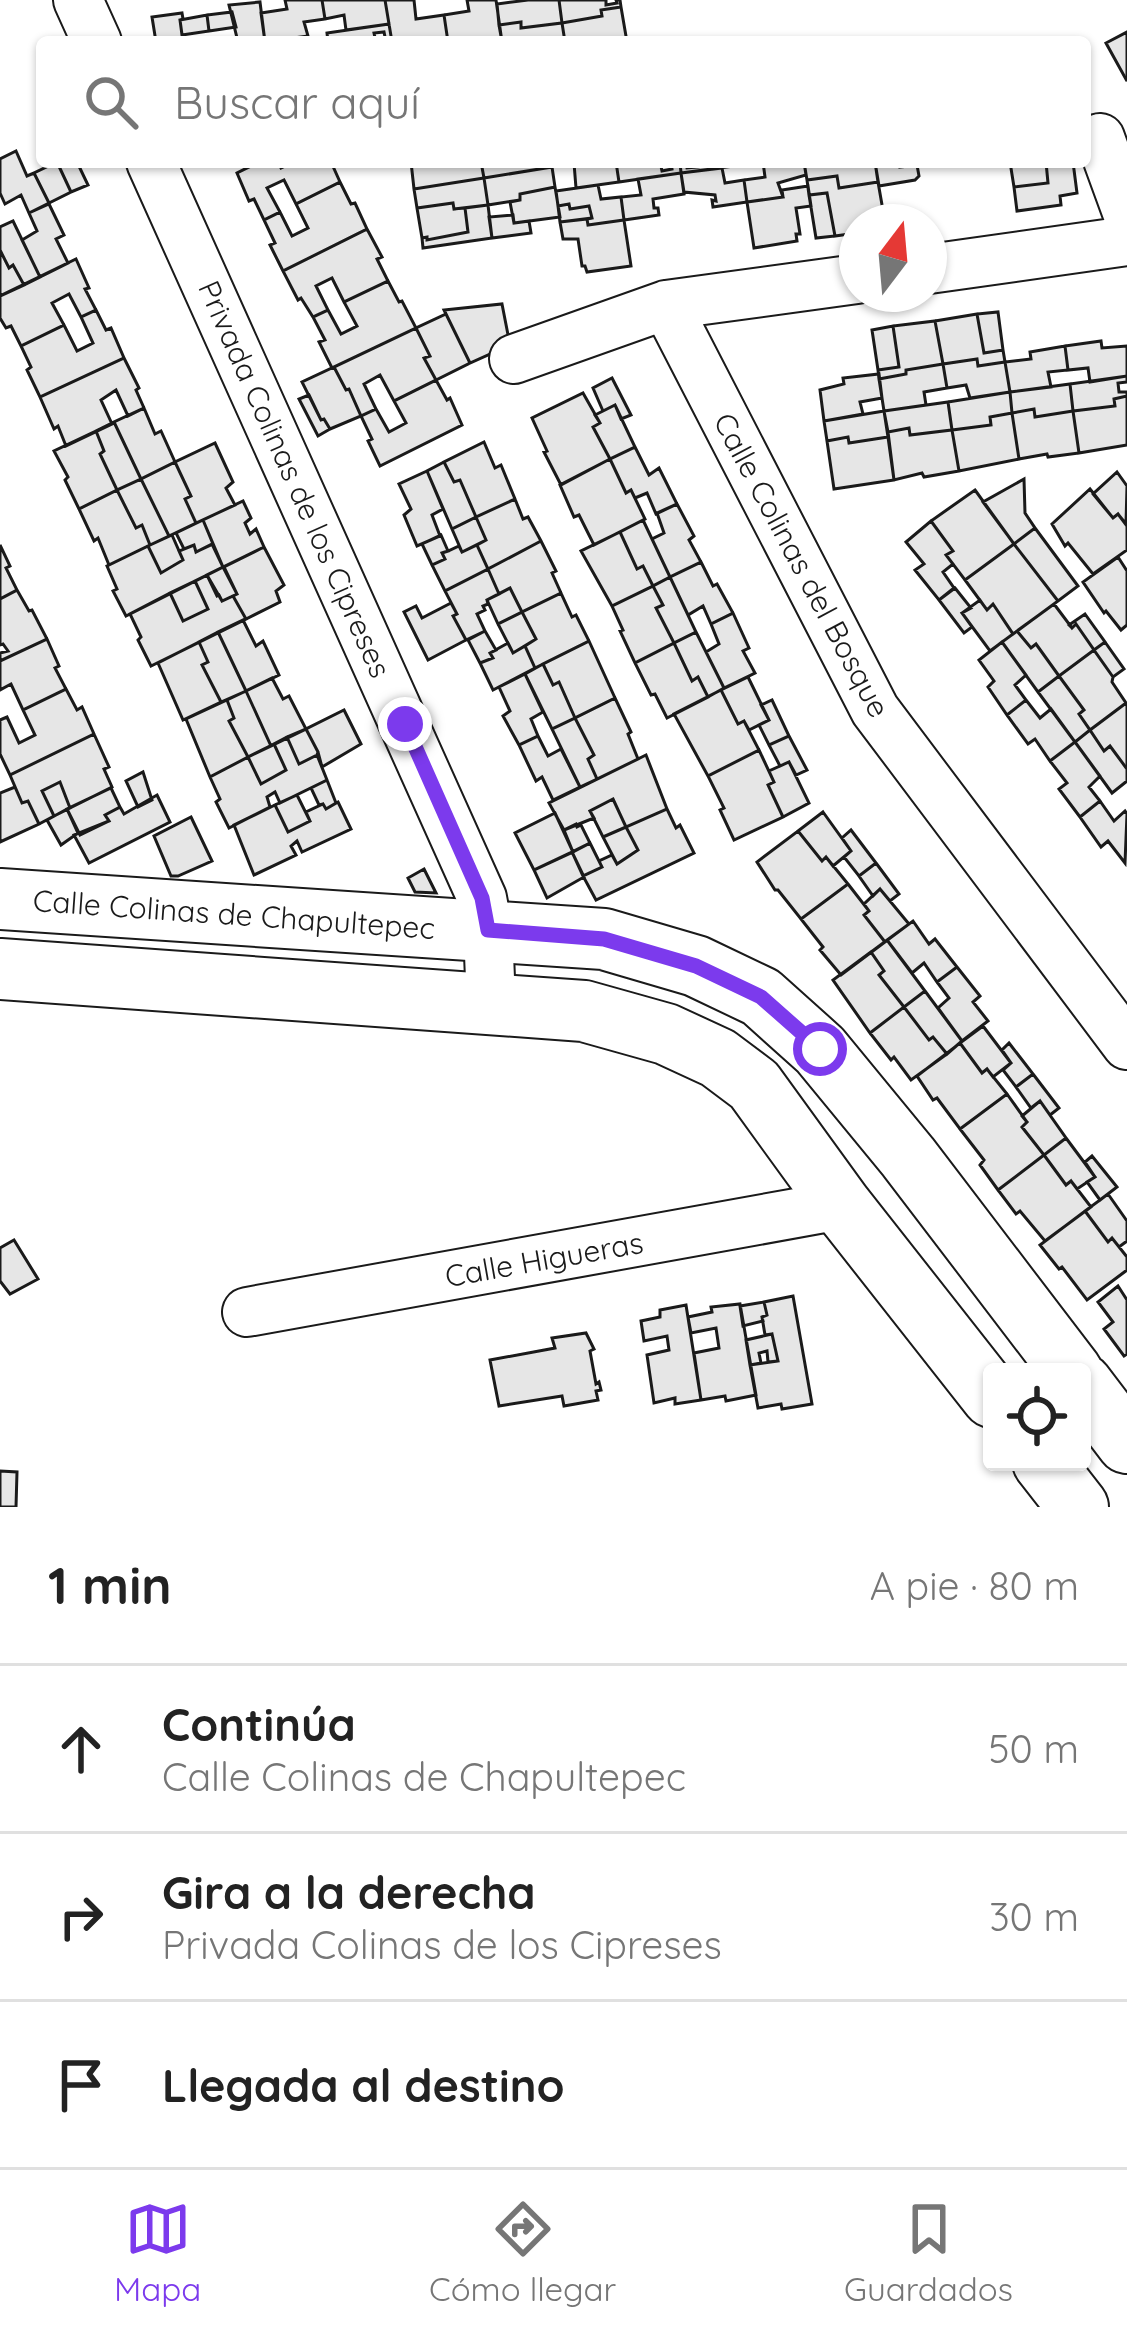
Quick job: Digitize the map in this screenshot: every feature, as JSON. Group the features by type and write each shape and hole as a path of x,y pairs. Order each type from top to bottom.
{"street":[{"path":"78,0 94,36"},
{"path":"1100,138 1127,212"},
{"name":"Privada Colinas de los Cipreses","path":"154,168 482,898 490,1003"},
{"path":"947,266 1127,241"},
{"path":"514,359 666,305 839,281"},
{"name":"Calle Colinas del Bosque","path":"666,305 875,710 1127,1046"},
{"name":"Calle Colinas de Chapultepec","path":"0,899 604,939 696,966 761,997 820,1049 1065,1363"},
{"path":"0,968 584,1011 666,1034 718,1058 754,1085 983,1386"},
{"name":"Calle Higueras","path":"247,1312 841,1205"},
{"path":"1091,1396 1127,1443"},
{"path":"1050,1471 1078,1507"}],"building":[{"path":"285,0 322,0 325,19 304,22 308,36 264,36 261,13 287,9"},
{"path":"322,0 385,0 389,24 346,30 344,15 325,19"},
{"path":"385,0 414,0 416,19 444,15 447,36 391,36"},
{"path":"467,0 496,0 501,36 447,36 444,15 469,11"},
{"path":"559,0 562,23 521,28 521,22 499,25 497,4"},
{"path":"559,0 606,0 606,5 620,0 621,7 601,10 602,16 562,23"},
{"path":"260,2 264,36 237,36 229,5"},
{"path":"621,7 626,36 564,36 562,23 602,16 601,10"},
{"path":"232,12 236,27 209,31 207,15"},
{"path":"182,13 182,36 155,36 152,17"},
{"path":"207,15 209,31 182,35 180,20"},
{"path":"521,22 521,28 562,23 564,36 501,36 499,25"},
{"path":"389,24 391,36 384,32 327,36 327,33"},
{"path":"1127,32 1127,81 1106,43"},
{"path":"16,151 27,176 34,173 49,203 29,213 21,195 5,204 0,193 0,159"},
{"path":"60,168 71,192 49,203 34,173"},
{"path":"60,168 80,168 88,185 71,192"},
{"path":"247,168 334,168 340,182 296,204 284,180 267,188 280,212 264,220 237,173"},
{"path":"412,168 482,168 484,178 414,189"},
{"path":"482,168 546,168 484,178"},
{"path":"552,168 555,187 488,205 484,178"},
{"path":"574,168 617,168 619,182 576,188"},
{"path":"617,168 681,168 681,173 619,182"},
{"path":"681,168 719,168 681,173"},
{"path":"722,168 725,183 744,180 747,202 713,207 715,195 684,192 681,173"},
{"path":"764,168 805,168 806,175 778,183 783,197 747,202 744,180 765,177"},
{"path":"805,168 876,168 878,182 839,188 837,176 807,180"},
{"path":"876,168 918,168 915,180 879,186"},
{"path":"1011,168 1047,168 1048,183 1014,187"},
{"path":"1047,168 1074,168 1077,193 1060,196 1061,205 1017,211 1014,187 1048,183"},
{"path":"681,173 684,194 653,199 659,215 624,220 621,197 641,195 638,179"},
{"path":"837,176 839,188 878,182 882,204 839,204 839,235 835,236 827,193 809,195 807,180"},
{"path":"484,178 488,205 417,208 414,189"},
{"path":"340,182 367,229 283,271 264,220 280,212 292,236 308,228 296,204"},
{"path":"598,185 601,199 621,197 624,220 588,225 587,219 592,218 589,206 558,206 556,191"},
{"path":"808,186 811,206 796,208 797,241 754,248 747,202 783,197 782,190"},
{"path":"555,187 560,217 514,223 510,202 520,200 520,194"},
{"path":"827,193 835,236 816,238 809,195"},
{"path":"453,203 454,209 465,208 468,232 422,238 417,208"},
{"path":"49,204 64,235 56,239 68,263 40,277 22,240 37,231 29,213"},
{"path":"569,204 570,209 589,206 592,218 560,222 558,206"},
{"path":"488,205 492,238 423,248 422,238 468,232 465,208"},
{"path":"513,215 514,223 529,221 531,233 492,238 489,217"},
{"path":"587,219 588,225 624,220 631,266 587,272 578,239 563,239 560,222"},
{"path":"13,221 40,277 24,285 0,250 0,227"},
{"path":"367,229 388,281 344,302 332,278 316,286 328,310 313,317 283,271"},
{"path":"0,250 24,285 0,296"},
{"path":"76,259 96,310 81,317 69,294 52,303 64,325 21,346 11,326 6,328 0,318 0,296"},
{"path":"388,281 416,328 332,368 313,317 328,310 341,334 357,326 344,302"},
{"path":"502,304 510,345 470,363 444,310"},
{"path":"96,310 106,330 111,328 124,358 40,397 21,346 64,325 77,351 93,343 81,317"},
{"path":"998,312 1003,350 984,353 977,314"},
{"path":"446,314 470,363 436,380 416,328"},
{"path":"977,314 984,353 1003,350 1005,362 978,366 977,359 943,364 935,321"},
{"path":"935,321 943,364 879,379 878,370 899,367 893,326"},
{"path":"893,326 899,367 878,370 872,330"},
{"path":"416,328 436,380 394,401 380,375 364,384 376,409 361,416 334,367"},
{"path":"1101,341 1102,348 1127,346 1127,376 1090,382 1088,368 1068,370 1065,346"},
{"path":"1065,346 1068,370 1048,372 1051,387 1010,392 1005,362 1031,359 1030,352"},
{"path":"124,358 144,408 128,416 116,390 101,400 112,424 66,446 40,397"},
{"path":"977,359 978,366 1005,362 1010,392 970,398 966,385 947,388 943,364"},
{"path":"943,364 947,388 924,392 926,405 884,411 879,379"},
{"path":"334,367 361,416 330,429 302,382"},
{"path":"879,374 882,398 860,402 863,414 824,421 820,390 844,384 843,378"},
{"path":"1127,376 1127,382 1118,383 1119,392 1127,396 1114,399 1115,406 1073,411 1070,384"},
{"path":"612,378 631,415 621,419 615,405 603,411 593,388"},
{"path":"436,380 462,425 380,466 361,416 376,409 389,432 406,423 394,401"},
{"path":"1070,384 1073,411 1035,417 1034,409 1012,413 1010,392"},
{"path":"1010,392 1012,413 990,417 991,425 952,430 948,402"},
{"path":"583,393 600,423 593,427 610,459 561,485 532,418"},
{"path":"309,395 330,429 318,436 299,399"},
{"path":"1127,396 1127,445 1079,453 1073,411 1115,406 1114,399"},
{"path":"948,402 952,430 910,435 909,428 888,432 884,411"},
{"path":"615,405 635,447 610,459 593,427 600,423 595,415"},
{"path":"144,408 175,462 141,479 114,422"},
{"path":"1034,409 1035,417 1073,411 1079,453 1019,459 1012,413"},
{"path":"884,411 888,437 827,441 824,421"},
{"path":"1012,413 1019,459 959,471 952,430 991,425 990,417"},
{"path":"114,422 141,479 117,490 100,454 104,451 96,431"},
{"path":"909,428 910,435 952,430 959,471 894,480 888,432"},
{"path":"96,431 104,451 100,454 117,490 79,509 54,451"},
{"path":"848,437 849,443 888,437 894,480 834,489 827,441"},
{"path":"484,442 495,468 501,465 515,499 476,517 460,480 454,482 444,462"},
{"path":"215,443 233,482 226,488 235,505 196,523 185,499 191,496 175,462"},
{"path":"635,447 649,475 659,468 677,504 656,514 647,493 635,498 631,490 626,493 610,459"},
{"path":"610,459 645,519 594,545 560,485"},
{"path":"175,462 191,496 185,499 196,523 169,536 141,479"},
{"path":"444,462 454,482 460,480 476,517 452,529 427,471"},
{"path":"427,471 443,509 432,515 440,536 417,546 404,515 411,509 399,484"},
{"path":"1117,472 1127,486 1126,524 1118,514 1113,518 1093,494"},
{"path":"141,479 169,536 150,545 117,490"},
{"path":"1024,479 1025,513 1035,528 1014,544 983,502"},
{"path":"1090,489 1113,518 1118,514 1127,526 1127,550 1093,574 1068,543 1065,546 1052,524"},
{"path":"117,490 150,545 109,565 79,509"},
{"path":"975,490 1014,544 965,580 946,555 953,551 931,521"},
{"path":"515,499 523,519 528,517 541,541 488,569 477,545 486,540 476,517"},
{"path":"243,501 251,518 245,523 250,534 256,529 264,547 223,567 203,520"},
{"path":"677,504 701,562 670,577 652,539 664,533 657,513"},
{"path":"476,517 486,540 462,552 452,529"},
{"path":"203,520 213,544 196,552 194,545 184,549 176,533"},
{"path":"643,520 670,577 653,586 643,566 637,569 620,532"},
{"path":"931,521 953,551 946,555 953,564 943,572 954,588 939,600 915,570 924,564 906,542"},
{"path":"1035,528 1078,586 1058,601 1014,544"},
{"path":"620,532 637,569 643,566 653,586 612,606 581,551"},
{"path":"172,535 183,560 161,573 148,546"},
{"path":"441,535 448,551 442,553 445,559 432,565 422,544"},
{"path":"541,541 561,593 522,612 510,588 499,594 488,569"},
{"path":"212,544 223,567 126,616 107,566 148,546 161,573 183,560 179,551 194,545 196,552"},
{"path":"1014,544 1058,601 1013,634 993,604 987,610 965,580"},
{"path":"0,545 17,590 0,599"},
{"path":"477,545 488,569 445,591 432,565 445,559 442,553"},
{"path":"264,547 284,585 276,591 280,602 246,619 224,567"},
{"path":"1118,557 1127,571 1127,625 1121,630 1083,582"},
{"path":"701,562 733,613 711,624 703,606 688,615 670,577"},
{"path":"223,567 237,594 222,601 207,575"},
{"path":"488,569 499,594 487,600 485,610 477,614 485,631 466,640 445,591"},
{"path":"207,575 217,596 222,601 233,596 246,619 151,666 130,614 170,593 183,621 208,609 195,581"},
{"path":"670,577 696,632 674,643 656,608 663,605 653,586"},
{"path":"195,581 208,609 183,621 170,593"},
{"path":"653,586 663,605 656,608 674,643 635,663 612,606"},
{"path":"510,588 522,612 498,624 487,600"},
{"path":"955,588 971,608 962,613 972,627 964,633 939,600"},
{"path":"17,590 47,639 0,661 0,653 8,651 0,645 0,599"},
{"path":"561,593 589,641 535,668 525,646 536,639 522,612"},
{"path":"980,600 987,610 993,604 1013,634 990,651 962,613"},
{"path":"451,603 466,640 428,660 404,612 416,606 422,618"},
{"path":"1054,604 1094,650 1059,676 1036,644 1031,648 1017,631"},
{"path":"522,612 536,639 513,653 498,624"},
{"path":"733,613 749,648 743,651 755,673 724,688 706,652 719,644 711,624"},
{"path":"1085,614 1105,642 1094,650 1076,624 1069,625"},
{"path":"243,620 256,646 263,641 279,675 246,691 218,632"},
{"path":"485,631 496,650 490,653 493,658 480,663 468,640"},
{"path":"1017,631 1031,648 1036,644 1059,676 1038,692 1002,642"},
{"path":"218,632 246,691 221,702 202,665 208,662 199,642"},
{"path":"696,632 724,688 708,697 698,677 692,681 674,643"},
{"path":"47,639 66,689 23,710 11,684 0,690 0,661"},
{"path":"589,641 615,698 575,718 559,682 553,685 543,664"},
{"path":"199,642 208,662 202,665 221,702 183,720 158,663"},
{"path":"1002,642 1026,675 1015,685 1026,700 1007,715 988,687 994,681 979,660"},
{"path":"1105,642 1124,669 1113,677 1094,650"},
{"path":"508,643 513,653 525,646 535,668 493,690 480,663"},
{"path":"674,643 692,681 698,677 708,697 667,718 635,663"},
{"path":"1094,650 1126,703 1090,730 1079,714 1084,710 1059,676"},
{"path":"543,664 553,685 559,682 575,718 552,729 525,674"},
{"path":"525,674 543,712 531,719 538,736 519,745 503,716 510,711 499,687"},
{"path":"1059,676 1084,710 1079,714 1090,730 1075,742 1038,692"},
{"path":"748,677 769,720 749,730 744,721 738,724 721,690"},
{"path":"272,678 283,699 289,696 306,729 271,746 246,691"},
{"path":"66,689 77,710 82,707 94,734 10,775 0,754 0,720 7,717 19,743 35,735 23,710"},
{"path":"721,690 738,724 744,721 759,750 708,776 674,714"},
{"path":"246,691 271,746 248,757 229,721 234,718 227,700"},
{"path":"615,698 638,759 597,779 588,759 594,755 575,718"},
{"path":"227,700 234,718 229,721 248,757 210,777 186,719"},
{"path":"772,700 789,736 769,745 759,725 769,720 761,705"},
{"path":"1026,700 1040,718 1051,709 1075,742 1050,761 1035,739 1028,744 1007,715"},
{"path":"1126,703 1127,769 1110,746 1104,751 1090,730"},
{"path":"344,710 361,744 322,767 306,729"},
{"path":"575,718 594,755 588,759 597,779 580,787 552,729"},
{"path":"306,729 318,752 299,764 287,737"},
{"path":"1090,730 1104,751 1110,746 1127,769 1127,781 1112,793 1075,742"},
{"path":"94,734 112,787 70,808 60,782 42,791 54,816 39,824 28,801 22,803 10,775"},
{"path":"538,736 548,756 561,749 580,787 553,800 542,777 536,781 519,745"},
{"path":"789,736 807,770 796,775 789,762 780,766 769,745"},
{"path":"287,737 299,764 317,755 327,780 280,803 275,792 267,797 270,807 229,828 210,777 248,757 261,784 286,770 274,744"},
{"path":"1075,742 1100,776 1089,787 1100,801 1080,817 1059,789 1067,783 1050,761"},
{"path":"274,744 286,770 261,784 248,757"},
{"path":"759,750 783,817 734,840 708,776"},
{"path":"646,755 667,809 626,827 613,799 590,811 594,818 564,830 549,803"},
{"path":"789,762 809,803 783,817 768,785 774,782 769,771"},
{"path":"143,772 152,800 138,807 126,781"},
{"path":"327,780 336,803 326,809 311,788"},
{"path":"60,782 70,808 54,816 42,791"},
{"path":"15,787 39,824 0,842 0,793"},
{"path":"111,788 120,807 105,815 109,821 80,835 67,809"},
{"path":"157,795 170,822 89,863 74,835 109,821 105,815 120,807 124,814"},
{"path":"297,795 310,821 288,832 275,805"},
{"path":"613,799 626,827 603,837 590,811"},
{"path":"1100,801 1114,821 1127,814 1125,863 1108,841 1101,847 1080,817"},
{"path":"338,802 351,829 302,852 297,841 291,846 296,855 254,875 234,825 275,805 288,832 310,821 306,812"},
{"path":"67,809 78,833 61,845 47,820"},
{"path":"667,809 694,853 596,900 583,876 602,867 599,861 612,855 617,864 638,850 626,827"},
{"path":"823,812 851,851 833,866 826,857 822,861 798,831"},
{"path":"555,813 573,852 534,870 515,833"},
{"path":"191,817 212,861 171,876 154,836"},
{"path":"576,824 590,843 573,852 564,830"},
{"path":"626,827 638,850 617,864 603,837"},
{"path":"851,830 876,863 859,876 844,857 851,851 842,838"},
{"path":"798,831 848,884 801,919 757,862"},
{"path":"590,843 602,867 583,876 572,852"},
{"path":"572,852 584,877 547,898 534,870"},
{"path":"876,863 899,894 890,901 880,889 873,896 859,876"},
{"path":"424,869 436,893 415,892 408,878"},
{"path":"848,884 885,942 841,975 801,919"},
{"path":"880,889 909,924 885,942 864,915 869,911 864,904"},
{"path":"913,921 929,944 935,939 957,967 937,982 924,963 912,973 887,940"},
{"path":"887,940 925,991 904,1007 879,975 884,971 871,952"},
{"path":"871,952 884,971 879,975 904,1007 870,1033 833,980"},
{"path":"957,967 980,996 973,1002 988,1021 962,1041 938,1008 949,998 937,982"},
{"path":"925,991 962,1041 947,1054 933,1037 929,1040 904,1007"},
{"path":"904,1007 929,1040 933,1037 947,1054 911,1080 870,1033"},
{"path":"983,1026 1011,1063 993,1077 987,1069 982,1073 960,1043"},
{"path":"960,1043 982,1073 987,1069 1007,1094 960,1129 917,1076"},
{"path":"1009,1043 1033,1074 1016,1087 1003,1070 1011,1063 1002,1050"},
{"path":"1033,1074 1059,1108 1050,1115 1040,1101 1031,1108 1016,1087"},
{"path":"1007,1094 1027,1122 1022,1127 1044,1155 998,1190 980,1165 984,1160 960,1129"},
{"path":"1040,1101 1066,1138 1044,1155 1022,1127 1027,1122 1022,1116"},
{"path":"1066,1138 1095,1177 1077,1189 1071,1181 1066,1185 1044,1155"},
{"path":"1044,1155 1066,1185 1071,1181 1091,1207 1045,1241 998,1190"},
{"path":"1092,1156 1117,1187 1100,1200 1087,1182 1095,1177 1085,1162"},
{"path":"1108,1194 1127,1221 1127,1241 1119,1247 1112,1238 1108,1242 1085,1211"},
{"path":"1085,1211 1108,1242 1112,1238 1127,1257 1127,1270 1087,1300 1040,1245"},
{"path":"14,1240 38,1279 10,1294 0,1281 0,1248"},
{"path":"1118,1286 1127,1300 1124,1356 1104,1329 1113,1322 1098,1302"},
{"path":"793,1296 812,1404 758,1408 750,1365 778,1361 772,1334 765,1335 764,1302"},
{"path":"764,1302 767,1315 763,1321 743,1326 740,1306"},
{"path":"740,1304 756,1395 701,1400 694,1353 719,1348 716,1328 691,1333 688,1317 712,1312 711,1307"},
{"path":"686,1305 701,1400 675,1404 675,1398 654,1403 647,1355 669,1350 667,1336 644,1341 641,1321 660,1317 660,1310"},
{"path":"586,1333 594,1349 590,1351 601,1390 596,1391 598,1400 564,1406 562,1396 499,1406 490,1360 555,1348 552,1338"},
{"path":"772,1334 778,1361 768,1362 767,1351 759,1353 761,1363 750,1365 746,1340"},
{"path":"0,1471 17,1472 16,1507 0,1507"}],"route":[{"path":"405,724 482,898 488,930 604,939 696,966 761,997 820,1049"}]}
